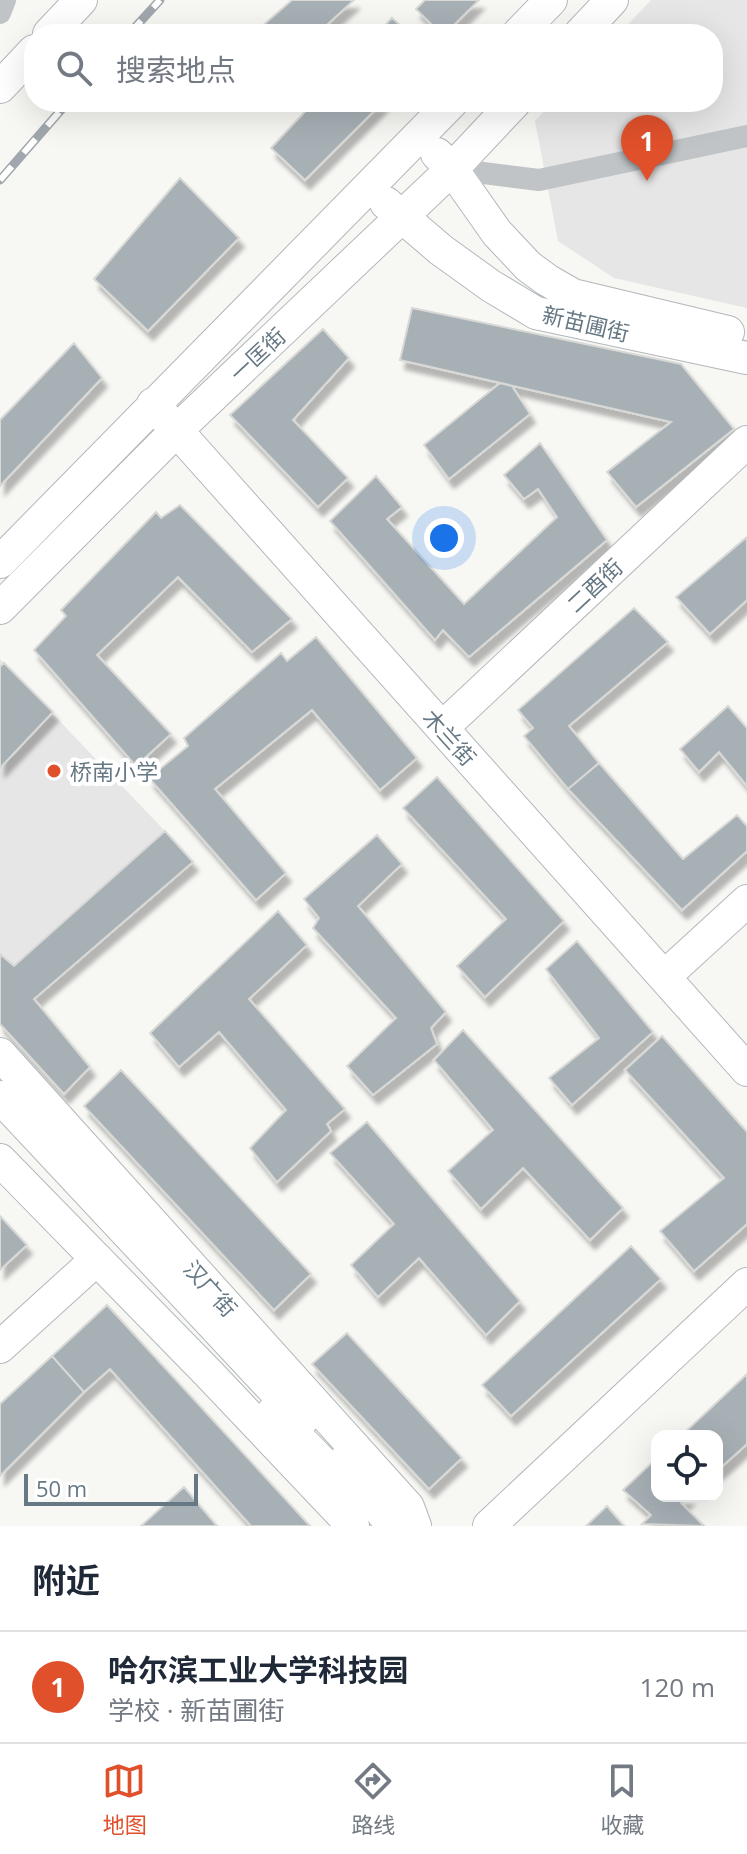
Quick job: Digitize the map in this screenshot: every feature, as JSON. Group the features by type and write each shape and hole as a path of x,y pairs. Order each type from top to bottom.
{"street":[{"path":"0,13 5,0"},
{"path":"58,24 81,0"},
{"path":"528,24 551,0"},
{"path":"589,24 612,0"},
{"path":"0,87 24,62"},
{"name":"一匡街","path":"0,562 442,112"},
{"name":"一匡街","path":"0,608 177,430 452,169 506,112"},
{"name":"新苗圃街","path":"419,136 452,169 497,233 528,266 547,280 573,295 747,337"},
{"path":"452,169 539,180 747,136"},
{"name":"新苗圃街","path":"368,188 479,277 536,313 747,358"},
{"name":"木兰街","path":"153,404 747,1070"},
{"name":"二酉街","path":"442,728 747,442"},
{"path":"664,977 747,901"},
{"name":"汉广街","path":"0,1054 408,1507 415,1526"},
{"name":"汉广街","path":"0,1097 330,1449 393,1526"},
{"name":"汉广街","path":"0,1127 384,1526"},
{"path":"0,1160 353,1526"},
{"path":"0,1347 97,1259"},
{"path":"489,1526 747,1284"}],"shaded area":[{"path":"651,0 747,0 747,308 614,278 558,241 535,121 544,112 723,112 723,24 628,24"},
{"name":"桥南小学","path":"0,659 165,831 14,966 0,954"}],"building":[{"path":"292,0 354,0 328,24 264,24"},
{"path":"425,0 479,0 455,24 431,24 416,9"},
{"path":"305,112 373,112 305,180 271,148"},
{"path":"180,178 239,238 148,331 94,279"},
{"path":"412,308 681,364 734,429 636,507 607,472 671,422 400,360"},
{"path":"323,329 349,358 293,420 348,478 318,507 230,415"},
{"path":"74,343 102,378 0,486 0,420"},
{"path":"500,383 512,386 530,414 449,479 424,445"},
{"path":"540,443 607,540 469,657 443,630 435,640 330,521 376,476 402,507 387,519 464,604 557,517 538,489 524,499 504,475"},
{"path":"180,505 292,619 252,652 178,577 97,655 171,734 136,766 34,650 66,616 61,610 156,512 161,518"},
{"path":"747,537 747,600 710,634 676,597"},
{"path":"634,608 668,642 569,726 599,763 568,789 524,736 533,728 518,710"},
{"path":"316,637 417,758 380,790 312,710 215,789 286,873 256,900 149,778 188,746 184,738 281,653 287,661"},
{"path":"4,663 53,712 0,768 0,667"},
{"path":"728,706 747,728 747,786 719,752 699,772 680,749"},
{"path":"599,763 683,859 737,815 747,826 747,851 682,910 568,789"},
{"path":"437,777 564,921 485,997 457,966 506,919 403,808"},
{"path":"165,831 193,862 34,999 90,1067 64,1094 0,1024 0,954 14,966"},
{"path":"377,835 402,864 358,906 446,1012 431,1028 437,1044 373,1095 347,1066 396,1018 313,928 319,918 304,899"},
{"path":"278,911 307,945 249,999 345,1109 327,1124 331,1131 277,1182 250,1148 286,1110 219,1032 179,1067 150,1033"},
{"path":"577,941 653,1032 572,1105 549,1078 599,1038 546,969"},
{"path":"463,1030 623,1208 590,1240 523,1168 481,1209 448,1171 493,1130 434,1060"},
{"path":"662,1036 747,1132 747,1224 694,1271 660,1231 724,1178 625,1070"},
{"path":"121,1070 311,1274 274,1310 84,1106"},
{"path":"367,1122 520,1301 486,1335 419,1258 378,1297 351,1265 394,1224 330,1153"},
{"path":"0,1216 27,1245 0,1270"},
{"path":"631,1246 661,1279 511,1416 482,1385"},
{"path":"107,1305 310,1526 251,1526 110,1369 84,1392 52,1356"},
{"path":"347,1333 462,1458 429,1489 312,1364"},
{"path":"52,1356 84,1392 0,1476 0,1404"},
{"path":"747,1374 747,1444 723,1466 723,1430 687,1430"},
{"path":"651,1464 651,1502 682,1502 704,1526 642,1524 651,1515 623,1490"},
{"path":"184,1487 217,1526 141,1526"},
{"path":"607,1506 624,1526 586,1526"}],"railway":[{"path":"138,24 160,0"},
{"path":"0,180 59,112"}],"place":[{"name":"哈尔滨工业大学科技园","path":"647,181"},
{"name":"桥南小学","path":"54,771"}]}
